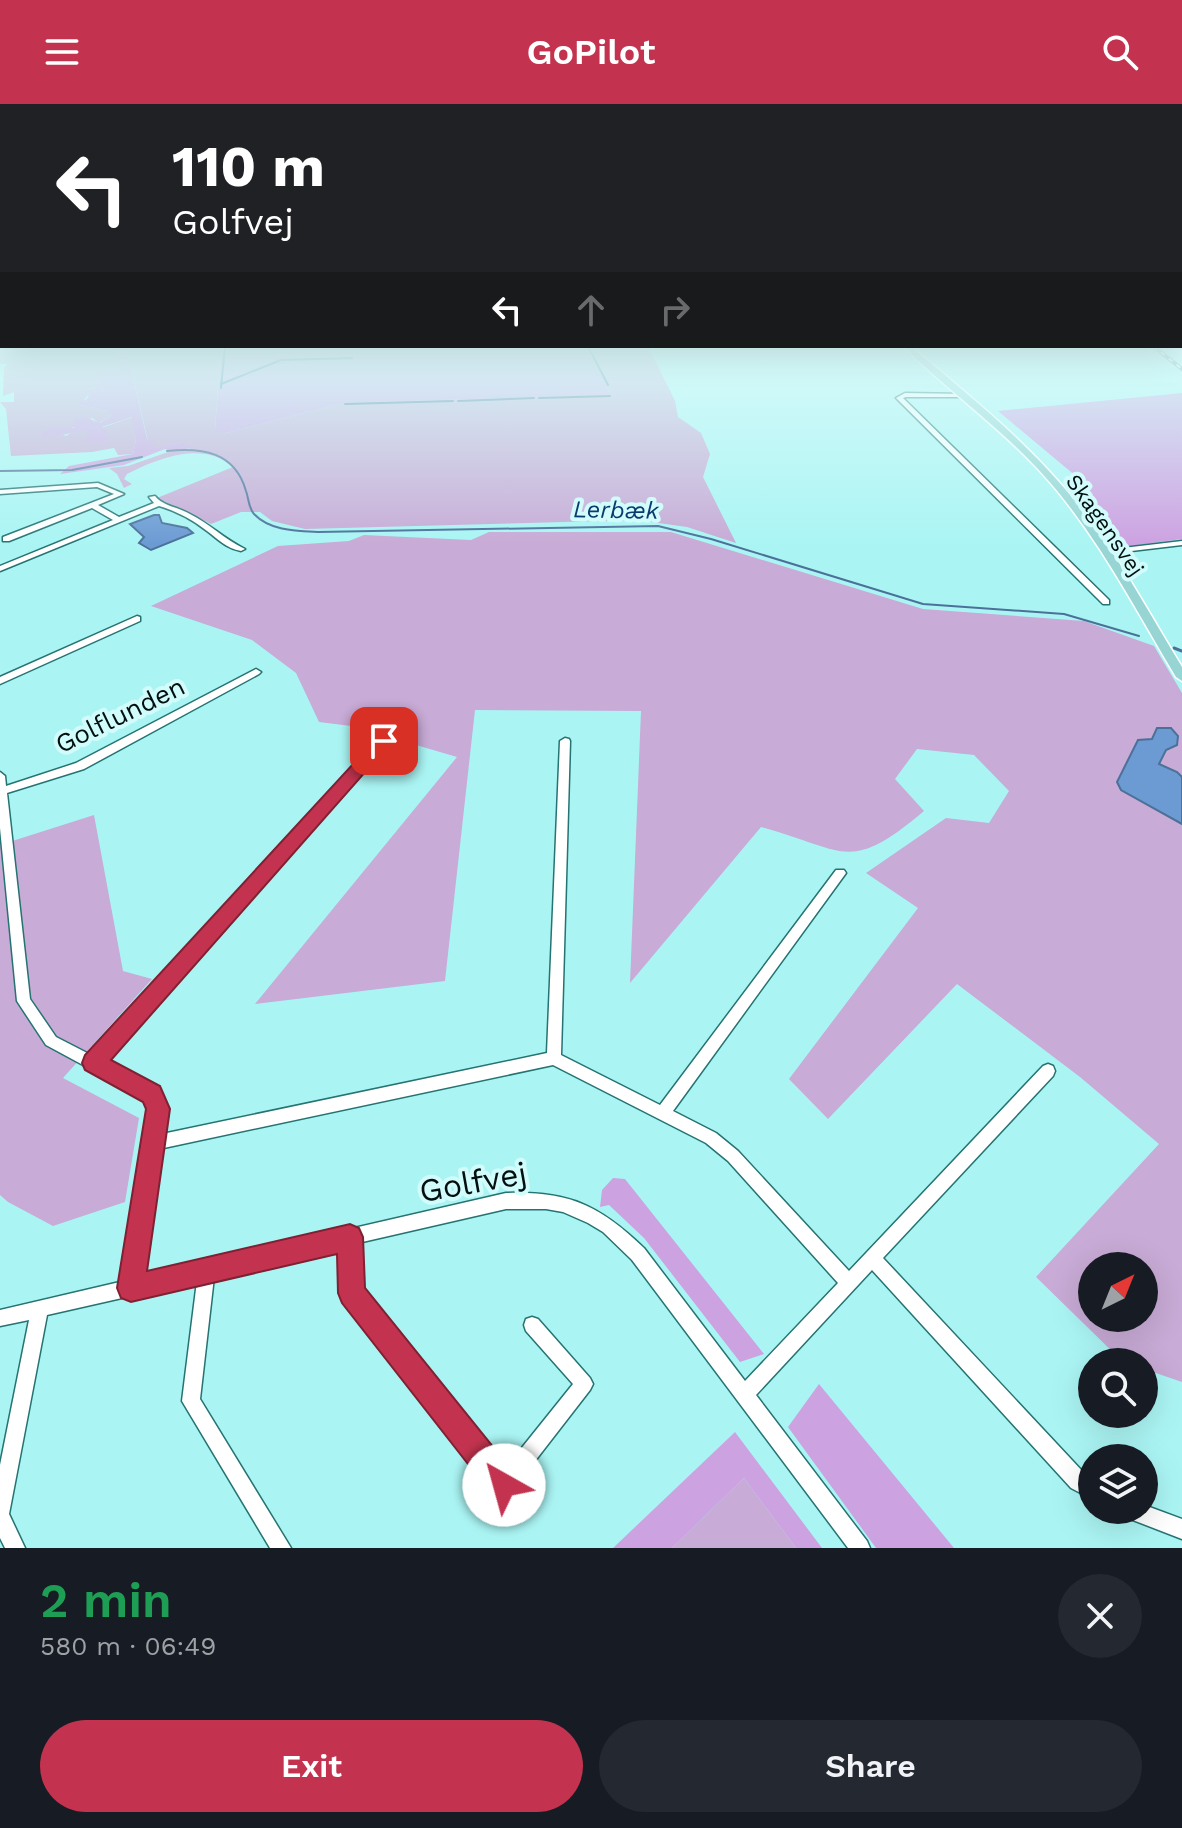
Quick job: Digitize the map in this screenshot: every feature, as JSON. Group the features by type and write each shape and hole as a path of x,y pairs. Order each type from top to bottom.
{"main road":[{"name":"Skagensvej","path":"978,409 1049,476 1106,552 1182,677"}],"street":[{"path":"911,409 1106,602"},
{"path":"0,492 98,485 120,494 6,539"},
{"path":"0,569 118,520 155,501 209,528 234,549 241,549"},
{"path":"93,505 118,520"},
{"path":"1106,552 1182,543"},
{"path":"1172,544 1182,554"},
{"path":"0,681 137,619"},
{"name":"Golflunden","path":"2,791 80,766 256,672"},
{"path":"93,1063 384,741"},
{"path":"554,1058 565,741"},
{"path":"0,776 24,1001 51,1041 151,1094 158,1109 131,1288"},
{"path":"663,1113 840,873"},
{"path":"154,1143 554,1058 711,1138 733,1156 849,1283"},
{"path":"744,1395 1048,1071"},
{"name":"Golfvej","path":"0,1318 506,1201 534,1199 576,1207 596,1217 638,1254 860,1548"},
{"path":"350,1237 352,1293 504,1485 584,1384 532,1325"},
{"path":"872,1258 1078,1481"},
{"path":"207,1269 191,1401 281,1548"},
{"path":"15,1548 0,1515 6,1450 40,1309"},
{"path":"1158,1520 1182,1529"}],"shaded area":[{"path":"6,409 108,411 111,416 99,423 92,418 70,429 50,428 66,436 74,431 88,431 91,437 87,442 102,436 101,428 133,417 136,440 133,454 118,455 114,448 11,456"},
{"path":"100,409 140,409 147,439 154,444 151,449 178,443 193,447 174,453 165,449 124,465 60,474 69,466 133,454 136,440 132,417 102,427 108,432 103,436 109,437 98,444 84,441 90,437 86,436 87,431 43,436 42,432 49,428 74,428 74,421 83,416 100,423 111,416 108,411"},
{"path":"141,409 216,409 215,429 222,434 319,409 677,409 678,417 701,433 710,454 703,477 736,543 687,527 637,520 305,529 272,521 260,512 241,512 211,524 157,498 233,467 209,454 181,454 127,474 124,479 132,484 124,488 117,474 109,468 190,449 178,443 150,450"},
{"path":"216,409 319,409 222,434 215,430"},
{"path":"1182,409 1182,539 1122,547 1077,477 998,411"},
{"path":"489,532 671,532 923,609 1084,621 1154,646 1182,693 1182,1382 1158,1374 1158,1348 1109,1348 1092,1332 1158,1332 1158,1252 1078,1252 1078,1318 1036,1277 1159,1144 1080,1077 957,984 828,1119 789,1079 918,908 866,873 946,818 989,823 1009,791 974,755 917,749 895,779 924,811 878,844 861,850 846,852 830,849 761,827 630,983 641,711 475,710 445,981 255,1004 457,757 351,726 319,722 296,673 252,640 151,606 278,546 349,541 364,535 471,540"},
{"path":"94,815 123,971 152,979 63,1078 139,1118 125,1202 53,1226 0,1195 0,827 3,844"},
{"path":"613,1178 625,1179 764,1354 740,1362 644,1238 609,1205 600,1207 602,1190"},
{"path":"819,1384 954,1548 876,1548 788,1427"},
{"path":"735,1432 822,1548 796,1548 744,1478 672,1548 613,1548"},
{"path":"744,1478 796,1548 672,1548"}],"water":[{"path":"159,515 162,523 187,528 193,533 151,550 139,543 144,537 130,524"},
{"path":"1157,728 1171,728 1178,736 1177,745 1166,750 1159,764 1182,777 1182,824 1121,790 1117,782 1138,740 1152,739"}],"waterway":[{"name":"Lerbæk","path":"167,451 193,450 225,460 241,478 254,514 260,520 284,529 318,532 658,526 711,539 923,604 1064,614 1139,636"},
{"name":"Lerbæk","path":"0,471 72,470 142,457"},
{"name":"Lerbæk","path":"1174,648 1182,651"}],"route":[{"path":"384,741 93,1063 151,1094 158,1109 131,1288 350,1237 352,1293 504,1485"}]}
